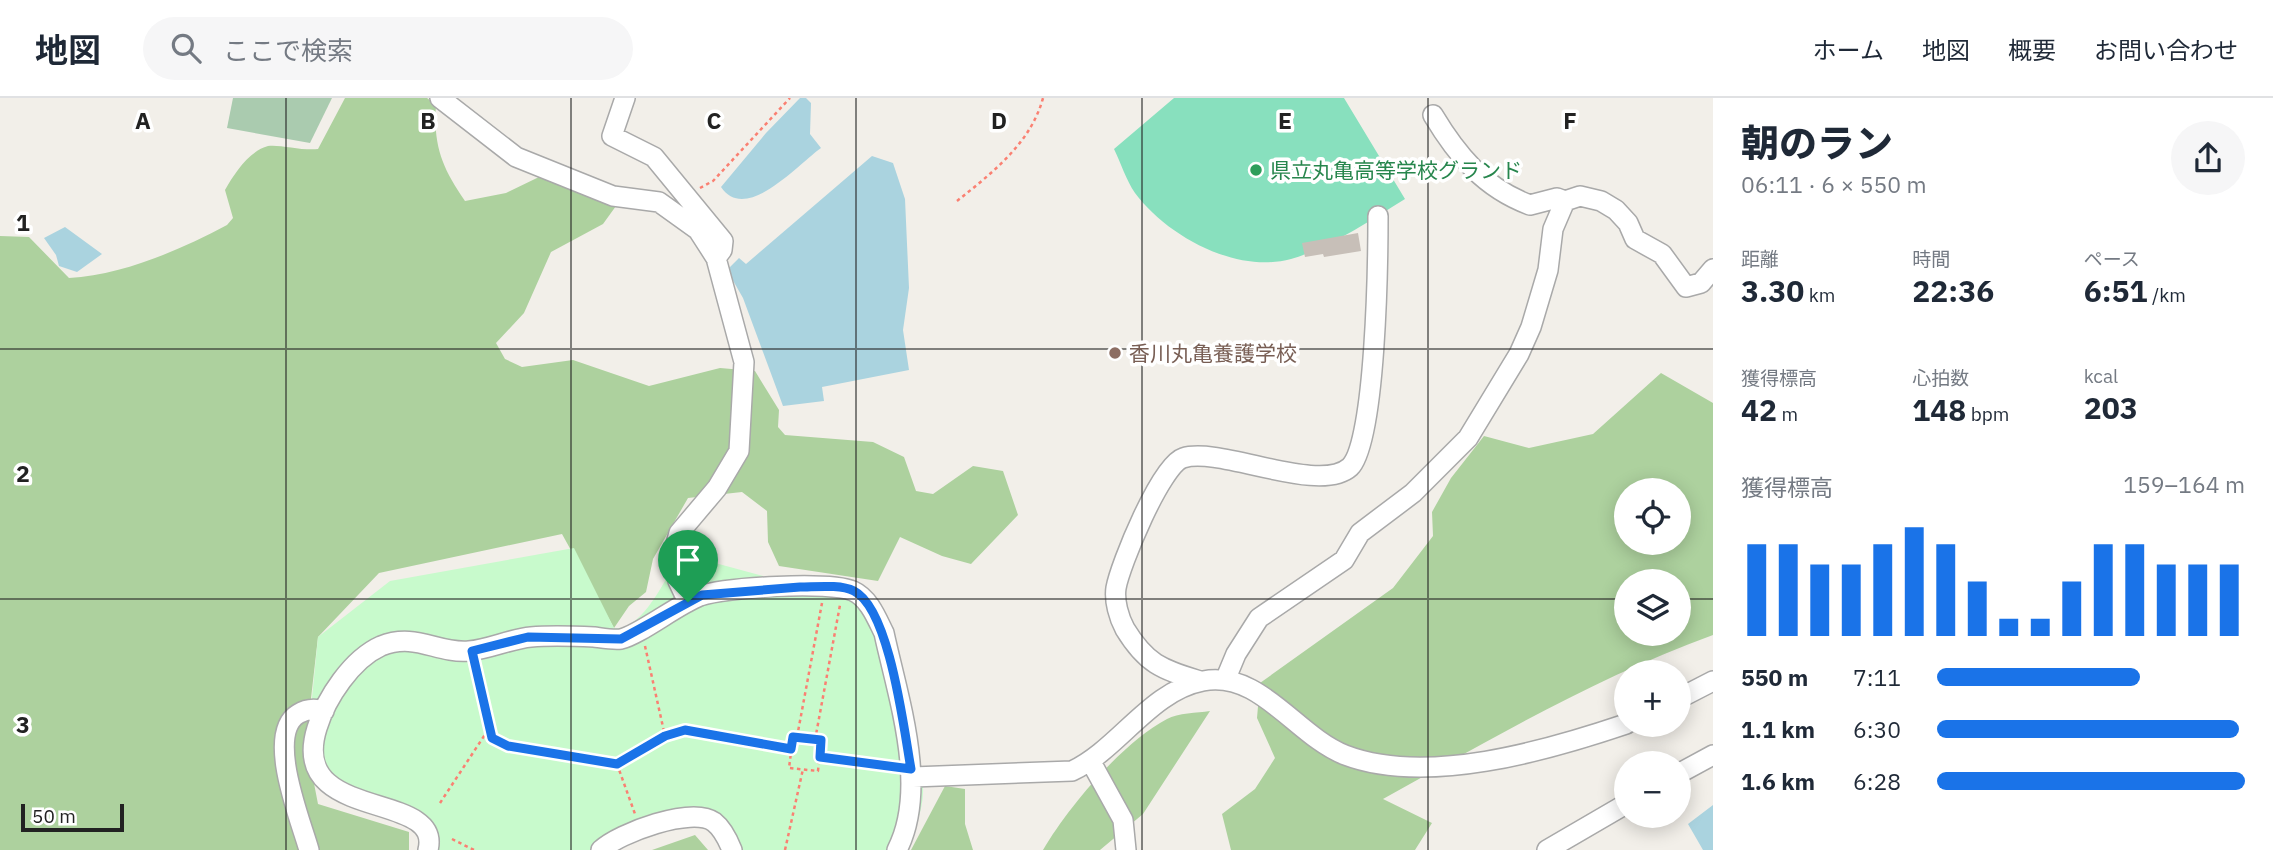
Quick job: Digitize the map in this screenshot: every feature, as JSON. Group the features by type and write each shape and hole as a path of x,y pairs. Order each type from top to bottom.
{"street":[{"path":"440,98 516,157 613,196 659,202 698,230 716,258 744,362 738,451 717,488 679,533 673,555 678,581 688,602"},
{"path":"625,98 612,136 654,157 688,194 723,241 722,250 716,258"},
{"path":"1433,115 1465,163 1489,184 1530,205 1557,198 1565,201 1580,196 1601,201 1616,210 1628,223 1635,239 1662,254 1686,287 1701,283 1713,269"},
{"path":"1226,678 1236,654 1259,618 1344,560 1360,533 1375,518 1413,493 1468,438 1519,354 1531,327 1548,270 1553,229 1565,201"},
{"path":"1200,681 1166,670 1140,654 1119,619 1116,590 1125,561 1158,489 1172,465 1183,457 1322,476 1349,468 1360,453 1368,393 1378,274 1378,216"},
{"path":"428,850 429,843 424,829 411,815 342,794 326,781 313,751 316,728 341,682 379,647 405,639 472,651 528,637 621,639 702,595 755,589 834,589 854,591 874,611 884,633 912,773 909,817 897,850"},
{"path":"912,773 1052,774 1072,771 1091,762 1182,688 1200,681 1226,678 1250,688 1311,735 1342,754 1375,764 1426,767 1471,762 1583,739 1614,728"},
{"path":"1691,692 1713,681"},
{"path":"309,850 284,760 284,735 292,718 305,710 324,711"},
{"path":"1691,767 1713,755"},
{"path":"1091,762 1123,821 1126,850"},
{"path":"1547,850 1614,811"},
{"path":"601,850 612,840 666,821 699,818 713,821 723,831 732,850"}],"path":[{"path":"688,194 713,181 790,98"},
{"path":"957,201 1015,150 1038,117 1043,98"},
{"path":"797,737 834,589"},
{"path":"815,740 834,589"},
{"path":"641,627 665,736"},
{"path":"472,651 492,738 508,746 617,764 665,736 685,730 791,749"},
{"path":"440,803 489,729"},
{"path":"793,737 815,740 821,740 818,771 789,768 793,737"},
{"path":"820,757 912,773"},
{"path":"617,764 641,830"},
{"path":"785,850 803,769"},
{"path":"452,839 474,850"}],"green space":[{"path":"233,98 332,98 310,143 227,128"},
{"path":"345,98 427,98 436,105 436,132 441,156 450,178 465,201 506,193 539,177 616,206 603,224 551,252 524,313 496,343 505,359 522,367 573,360 649,386 720,368 755,371 779,410 778,427 785,435 873,442 904,457 916,491 933,494 973,466 1003,471 1018,515 971,564 942,556 900,537 878,581 779,566 768,542 767,511 742,492 688,498 653,559 646,592 629,606 614,628 562,534 379,573 318,637 306,742 318,804 409,832 409,850 0,850 0,236 29,237 69,278 130,267 171,252 227,225 233,218 225,190 238,170 255,153 268,146 318,149"},
{"name":"県立丸亀高等学校グランド","path":"1174,98 1344,98 1405,199 1336,241 1291,259 1248,261 1204,248 1165,224 1149,209 1132,188 1114,149"},
{"path":"1661,373 1713,403 1713,635 1691,644 1691,569 1614,569 1614,646 1685,646 1651,660 1614,660 1614,677 1504,732 1383,799 1432,823 1415,850 1231,850 1222,814 1255,789 1275,758 1257,718 1260,683 1393,588 1433,536 1432,512 1451,478 1484,436 1529,448 1593,434"},
{"path":"574,548 614,628 624,627 643,614 677,560 693,557 778,580 865,592 909,716 921,766 922,804 906,850 724,850 709,827 673,826 610,850 422,850 415,826 334,795 310,718 318,637 390,581"},
{"path":"1210,711 1143,814 1100,850 1043,850 1067,814 1098,777 1132,743 1171,717"},
{"path":"945,786 965,789 965,824 973,850 911,850"},
{"path":"695,835 708,850 652,850"}],"water":[{"path":"800,98 806,98 811,103 810,134 821,148 771,188 744,199 731,197 721,187 766,133"},
{"path":"872,156 893,163 905,199 909,288 903,330 909,370 822,387 824,401 783,406 743,298 727,270 739,258 746,264"},
{"path":"65,227 102,254 77,272 59,266 56,255 44,238"},
{"path":"1713,805 1713,850 1703,850 1690,828 1691,822"}],"building":[{"path":"1358,233 1361,251 1305,257 1302,243"}],"place":[{"name":"県立丸亀高等学校グランド","path":"1256,170"},
{"name":"香川丸亀養護学校","path":"1115,353"}],"route":[{"path":"800,587 854,591 874,611 884,633 911,769 820,757 821,740 793,737 791,749 685,730 668,734 617,764 508,746 492,738 472,651 528,637 561,635 621,639 688,602 702,595 755,589 800,587"}]}
